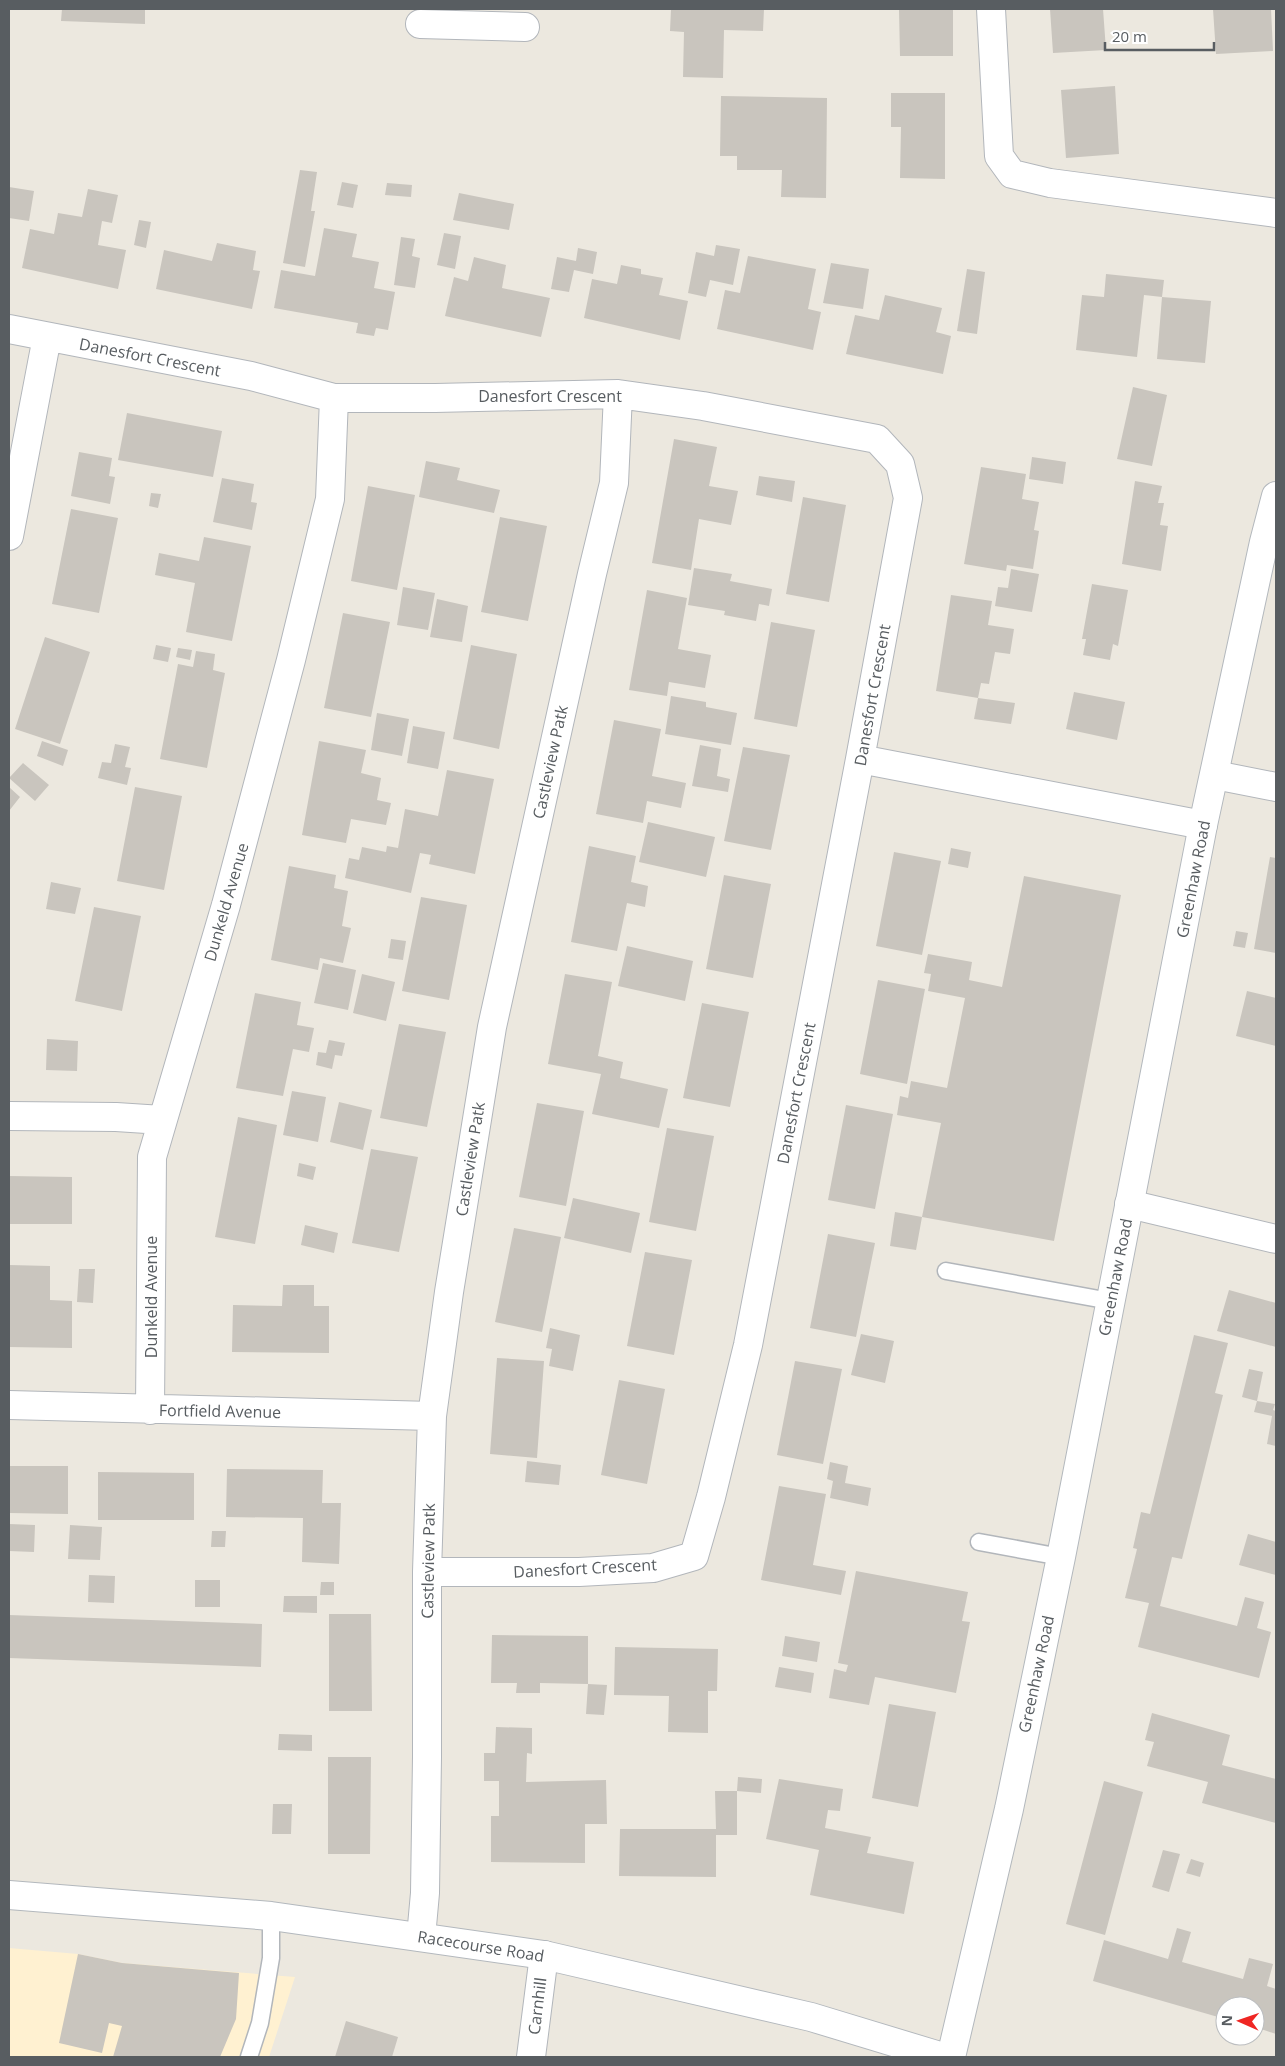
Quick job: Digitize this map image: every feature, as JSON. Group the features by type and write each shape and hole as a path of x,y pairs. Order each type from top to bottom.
{"street":[{"path":"991,9 999,156 1012,174 1050,183 1276,213"},
{"path":"420,24 472,17 525,27"},
{"name":"Danesfort Crescent","path":"9,329 251,376 334,398 618,394 703,406 877,439 900,464 908,498 860,759 748,1345 711,1497 694,1556 653,1568 579,1572 427,1572"},
{"path":"9,536 47,337"},
{"name":"Castleview Patk","path":"421,1937 425,1909 427,1572 432,1416 449,1292 492,1027 592,574 614,483 618,394"},
{"name":"Dunkeld Avenue","path":"150,1410 152,1157 226,905 289,669 328,509 334,398"},
{"name":"Greenhaw Road","path":"951,2057 1008,1809 1061,1558 1203,825 1264,542 1276,496"},
{"path":"860,759 1203,825"},
{"path":"1214,775 1276,787"},
{"path":"9,1116 116,1117 162,1120"},
{"path":"1129,1204 1276,1239"},
{"name":"Fortfield Avenue","path":"9,1405 432,1416"},
{"name":"Racecourse Road","path":"9,1894 271,1916 544,1955 811,2017 943,2057"},
{"name":"Carnhill","path":"531,2057 544,1955"}],"lane":[{"path":"946,1271 1110,1301"},
{"path":"978,1542 1061,1558"},
{"path":"249,2057 260,2023 271,1958 271,1916"}],"shaded area":[{"path":"9,1948 78,1954 122,1963 295,1977 269,2057 9,2057"}],"building":[{"path":"62,9 145,9 145,24 61,21"},
{"path":"671,9 764,9 763,31 724,30 723,78 683,77 684,32 670,31"},
{"path":"899,9 953,9 953,56 900,56"},
{"path":"1050,9 1103,9 1106,50 1053,53"},
{"path":"1213,9 1271,9 1273,51 1216,54"},
{"path":"1115,86 1119,154 1066,158 1061,90"},
{"path":"891,93 945,93 945,179 900,178 901,127 891,127"},
{"path":"721,96 827,98 826,198 781,197 782,170 737,170 737,156 720,156"},
{"path":"300,170 317,172 311,211 315,211 305,267 283,263"},
{"path":"342,182 358,185 353,208 337,205"},
{"path":"387,183 412,185 411,197 385,195"},
{"path":"9,187 34,191 29,221 9,218"},
{"path":"88,189 118,195 112,223 102,221 98,245 126,250 118,289 22,268 30,229 54,234 58,213 82,217"},
{"path":"459,193 514,204 509,230 453,220"},
{"path":"139,220 151,222 146,248 134,245"},
{"path":"324,228 357,234 352,257 379,262 374,288 395,292 388,330 376,328 374,336 356,333 358,323 274,308 281,270 315,276"},
{"path":"444,233 461,236 455,269 437,265"},
{"path":"401,237 415,239 412,256 420,258 415,288 394,285"},
{"path":"217,243 256,251 253,270 260,271 252,309 156,289 164,250 212,261"},
{"path":"716,245 740,249 733,285 710,280 706,297 688,293 696,252 714,256"},
{"path":"578,248 597,252 593,274 574,270 569,292 551,289 557,257 576,261"},
{"path":"748,256 816,269 808,309 821,312 813,350 717,329 725,290 740,293"},
{"path":"474,257 506,265 502,288 550,298 541,337 445,316 454,277 468,281"},
{"path":"831,263 869,269 863,309 823,303"},
{"path":"621,265 641,269 641,274 663,278 659,295 688,301 680,340 584,318 592,279 617,284"},
{"path":"967,269 985,272 977,334 957,331"},
{"path":"1106,274 1164,280 1162,297 1144,295 1137,357 1076,350 1082,295 1104,297"},
{"path":"885,295 942,308 936,332 951,336 943,374 846,354 855,315 879,320"},
{"path":"1162,297 1211,301 1205,363 1157,359"},
{"path":"1133,387 1167,395 1152,466 1117,459"},
{"path":"127,413 222,431 213,477 118,460"},
{"path":"674,439 717,447 709,486 738,491 731,525 699,519 691,570 652,563"},
{"path":"79,452 112,458 109,476 115,477 110,504 71,496"},
{"path":"1032,457 1066,462 1063,484 1029,479"},
{"path":"426,461 460,468 457,480 500,490 494,513 419,497"},
{"path":"981,467 1026,474 1022,499 1039,502 1034,530 1039,531 1033,569 1007,565 1006,571 964,564"},
{"path":"759,476 795,481 792,502 756,495"},
{"path":"222,478 254,484 251,502 257,503 252,530 213,522"},
{"path":"1135,481 1162,486 1158,503 1164,503 1160,525 1168,526 1161,571 1122,564"},
{"path":"368,486 415,495 397,590 351,581"},
{"path":"151,493 161,494 158,508 149,506"},
{"path":"803,497 846,505 829,602 786,594"},
{"path":"71,509 118,518 99,613 52,604"},
{"path":"500,517 547,526 528,621 481,612"},
{"path":"204,537 251,546 232,641 186,632 195,583 155,575 159,553 199,561"},
{"path":"694,568 732,574 730,581 772,589 769,606 759,604 756,621 724,615 725,611 688,605"},
{"path":"1011,569 1039,574 1032,612 995,606 998,587 1008,588"},
{"path":"1092,584 1128,590 1118,646 1113,644 1110,660 1083,655 1086,639 1082,639"},
{"path":"403,587 435,593 428,630 397,625"},
{"path":"647,590 687,598 678,649 711,655 705,688 669,682 667,696 629,690"},
{"path":"951,595 992,601 988,625 1014,629 1010,654 995,652 989,684 981,683 978,698 936,691"},
{"path":"437,599 468,606 462,642 430,637"},
{"path":"343,613 390,622 371,717 324,708"},
{"path":"771,622 815,630 797,727 754,719"},
{"path":"45,637 90,652 60,744 15,729"},
{"path":"156,645 171,648 168,662 153,659"},
{"path":"471,645 517,654 499,749 453,739"},
{"path":"178,648 192,650 190,660 176,657"},
{"path":"196,651 215,654 213,670 225,673 207,768 160,759 178,664 193,667"},
{"path":"1074,692 1125,702 1117,740 1066,729"},
{"path":"671,696 706,702 706,707 737,713 731,745 665,734"},
{"path":"978,698 1015,703 1011,724 974,719"},
{"path":"377,713 409,719 402,756 371,750"},
{"path":"614,720 661,729 652,776 686,783 681,808 647,801 643,823 596,814"},
{"path":"413,726 445,732 438,769 407,763"},
{"path":"42,741 68,750 63,766 37,756"},
{"path":"319,741 366,750 361,773 381,778 377,800 391,803 386,825 351,819 346,843 302,835"},
{"path":"115,744 130,747 125,767 131,768 127,785 98,778 102,762 111,763"},
{"path":"700,745 721,749 717,776 730,779 728,792 692,786"},
{"path":"743,747 790,755 771,850 724,841"},
{"path":"23,763 49,785 35,801 9,778"},
{"path":"447,770 494,779 475,874 429,864 431,855 420,853 411,893 345,878 349,858 359,860 362,847 386,852 387,846 398,848 405,809 438,816"},
{"path":"9,787 20,797 9,811"},
{"path":"135,787 182,796 164,890 117,881"},
{"path":"648,822 715,837 706,877 639,862"},
{"path":"589,846 636,856 631,882 648,886 645,907 627,903 617,951 571,942"},
{"path":"951,848 971,852 968,868 948,864"},
{"path":"894,852 941,861 922,955 876,946"},
{"path":"1270,857 1276,858 1276,953 1254,949"},
{"path":"289,866 336,875 334,888 348,891 342,926 351,928 343,963 320,958 318,970 271,960"},
{"path":"724,875 771,884 753,978 706,969"},
{"path":"1024,876 1121,895 1054,1241 922,1217 941,1123 897,1115 900,1096 908,1098 911,1081 947,1088 965,998 928,991 931,974 924,973 928,954 972,962 969,980 1002,987"},
{"path":"51,882 81,888 75,914 46,909"},
{"path":"421,897 467,905 449,1000 402,991"},
{"path":"94,907 141,916 122,1011 75,1001"},
{"path":"1236,931 1248,933 1245,948 1233,946"},
{"path":"391,939 406,941 403,960 388,958"},
{"path":"627,946 693,961 685,1001 618,986"},
{"path":"323,963 356,970 348,1010 314,1003"},
{"path":"362,974 395,982 386,1021 353,1013"},
{"path":"565,974 612,982 598,1056 623,1062 620,1078 668,1089 659,1128 592,1114 601,1074 548,1064"},
{"path":"878,980 925,989 907,1084 860,1074"},
{"path":"1247,991 1276,998 1276,1046 1236,1036"},
{"path":"255,993 301,1002 297,1025 314,1028 309,1052 293,1049 283,1096 236,1088"},
{"path":"702,1003 749,1012 730,1107 683,1098"},
{"path":"399,1024 446,1032 427,1127 380,1118"},
{"path":"47,1039 78,1041 77,1071 46,1070"},
{"path":"329,1040 345,1043 342,1056 335,1055 332,1069 316,1065 318,1052 326,1053"},
{"path":"292,1091 326,1097 318,1142 283,1135"},
{"path":"339,1102 372,1110 363,1150 330,1142"},
{"path":"537,1103 584,1111 566,1206 519,1197"},
{"path":"846,1105 893,1114 875,1209 828,1200"},
{"path":"238,1117 277,1125 255,1244 215,1237"},
{"path":"667,1128 714,1136 696,1231 649,1222"},
{"path":"371,1149 418,1157 399,1252 352,1243"},
{"path":"299,1163 316,1167 313,1180 297,1176"},
{"path":"9,1176 72,1177 72,1224 9,1224"},
{"path":"573,1198 640,1213 631,1253 564,1238"},
{"path":"895,1212 922,1217 916,1250 890,1246"},
{"path":"305,1225 338,1233 334,1253 301,1245"},
{"path":"514,1228 561,1237 542,1332 495,1322"},
{"path":"828,1234 875,1243 856,1337 810,1328"},
{"path":"645,1252 692,1260 674,1355 627,1346"},
{"path":"9,1265 50,1266 50,1300 72,1301 72,1348 9,1347"},
{"path":"79,1269 95,1269 93,1303 77,1302"},
{"path":"283,1285 314,1285 314,1306 329,1306 329,1353 232,1352 233,1305 282,1306"},
{"path":"1229,1290 1276,1303 1276,1347 1217,1331"},
{"path":"550,1328 580,1335 573,1371 549,1366 552,1349 546,1348"},
{"path":"861,1334 894,1341 885,1383 851,1375"},
{"path":"1194,1335 1228,1343 1215,1393 1223,1395 1182,1559 1172,1557 1160,1606 1237,1626 1245,1597 1264,1602 1257,1628 1271,1632 1259,1678 1138,1647 1149,1603 1125,1598 1137,1549 1133,1548 1141,1512 1150,1514"},
{"path":"497,1358 544,1361 537,1458 490,1454"},
{"path":"795,1361 842,1369 823,1464 777,1455"},
{"path":"1249,1369 1263,1372 1257,1401 1242,1397"},
{"path":"619,1380 665,1389 647,1484 601,1475"},
{"path":"1257,1401 1275,1404 1273,1410 1276,1411 1276,1446 1267,1444 1272,1416 1254,1412"},
{"path":"527,1461 561,1465 559,1485 525,1482"},
{"path":"830,1462 848,1466 845,1483 871,1488 868,1506 830,1498 833,1481 827,1479"},
{"path":"9,1466 68,1466 68,1514 9,1513"},
{"path":"227,1469 323,1470 322,1503 341,1503 339,1564 302,1562 303,1518 226,1517"},
{"path":"98,1472 194,1473 194,1520 98,1520"},
{"path":"779,1486 826,1494 813,1565 846,1571 841,1595 761,1580"},
{"path":"9,1524 35,1525 34,1552 9,1551"},
{"path":"70,1525 102,1527 100,1560 68,1559"},
{"path":"212,1531 226,1531 225,1547 211,1547"},
{"path":"1248,1534 1276,1542 1276,1575 1239,1565"},
{"path":"856,1571 968,1592 962,1621 970,1622 956,1693 875,1677 869,1705 829,1698 834,1669 846,1672 848,1665 838,1663"},
{"path":"89,1575 115,1576 114,1603 88,1602"},
{"path":"195,1580 220,1580 220,1607 195,1607"},
{"path":"321,1582 334,1582 334,1595 320,1595"},
{"path":"284,1596 317,1596 317,1613 283,1612"},
{"path":"329,1614 371,1614 372,1711 329,1711"},
{"path":"9,1615 262,1624 261,1667 9,1658"},
{"path":"492,1635 588,1636 588,1684 540,1683 540,1693 516,1693 517,1683 491,1683"},
{"path":"785,1636 820,1642 817,1662 782,1656"},
{"path":"615,1647 718,1649 717,1691 708,1691 708,1733 668,1732 669,1696 614,1695"},
{"path":"779,1667 814,1673 811,1693 775,1687"},
{"path":"588,1684 607,1685 604,1715 586,1714"},
{"path":"889,1704 936,1712 918,1807 872,1798"},
{"path":"1152,1713 1230,1735 1222,1765 1276,1779 1276,1823 1202,1803 1208,1782 1147,1766 1154,1742 1145,1740"},
{"path":"496,1727 532,1728 532,1754 527,1753 526,1782 606,1780 607,1824 585,1824 585,1863 491,1862 491,1816 499,1816 499,1781 484,1781 484,1753 495,1753"},
{"path":"279,1734 312,1735 312,1751 278,1750"},
{"path":"328,1757 371,1757 370,1854 328,1854"},
{"path":"738,1777 762,1779 761,1793 737,1791"},
{"path":"779,1779 843,1789 840,1811 828,1810 825,1828 871,1837 867,1853 914,1862 904,1914 810,1895 819,1850 766,1839"},
{"path":"1104,1781 1143,1792 1105,1935 1066,1924"},
{"path":"715,1791 737,1791 737,1835 716,1835 716,1877 619,1876 620,1829 716,1829"},
{"path":"273,1804 292,1804 291,1834 272,1834"},
{"path":"1163,1850 1180,1854 1169,1892 1152,1887"},
{"path":"1191,1859 1204,1863 1200,1877 1186,1873"},
{"path":"1177,1928 1191,1932 1182,1962 1243,1979 1249,1958 1273,1964 1267,1986 1276,1989 1276,2034 1265,2030 1265,1996 1215,1996 1215,2016 1093,1981 1104,1940 1168,1959"},
{"path":"78,1954 122,1963 239,1973 236,2019 220,2057 113,2057 122,2026 109,2023 102,2053 59,2043"},
{"path":"346,2021 398,2037 392,2057 335,2057"}]}
